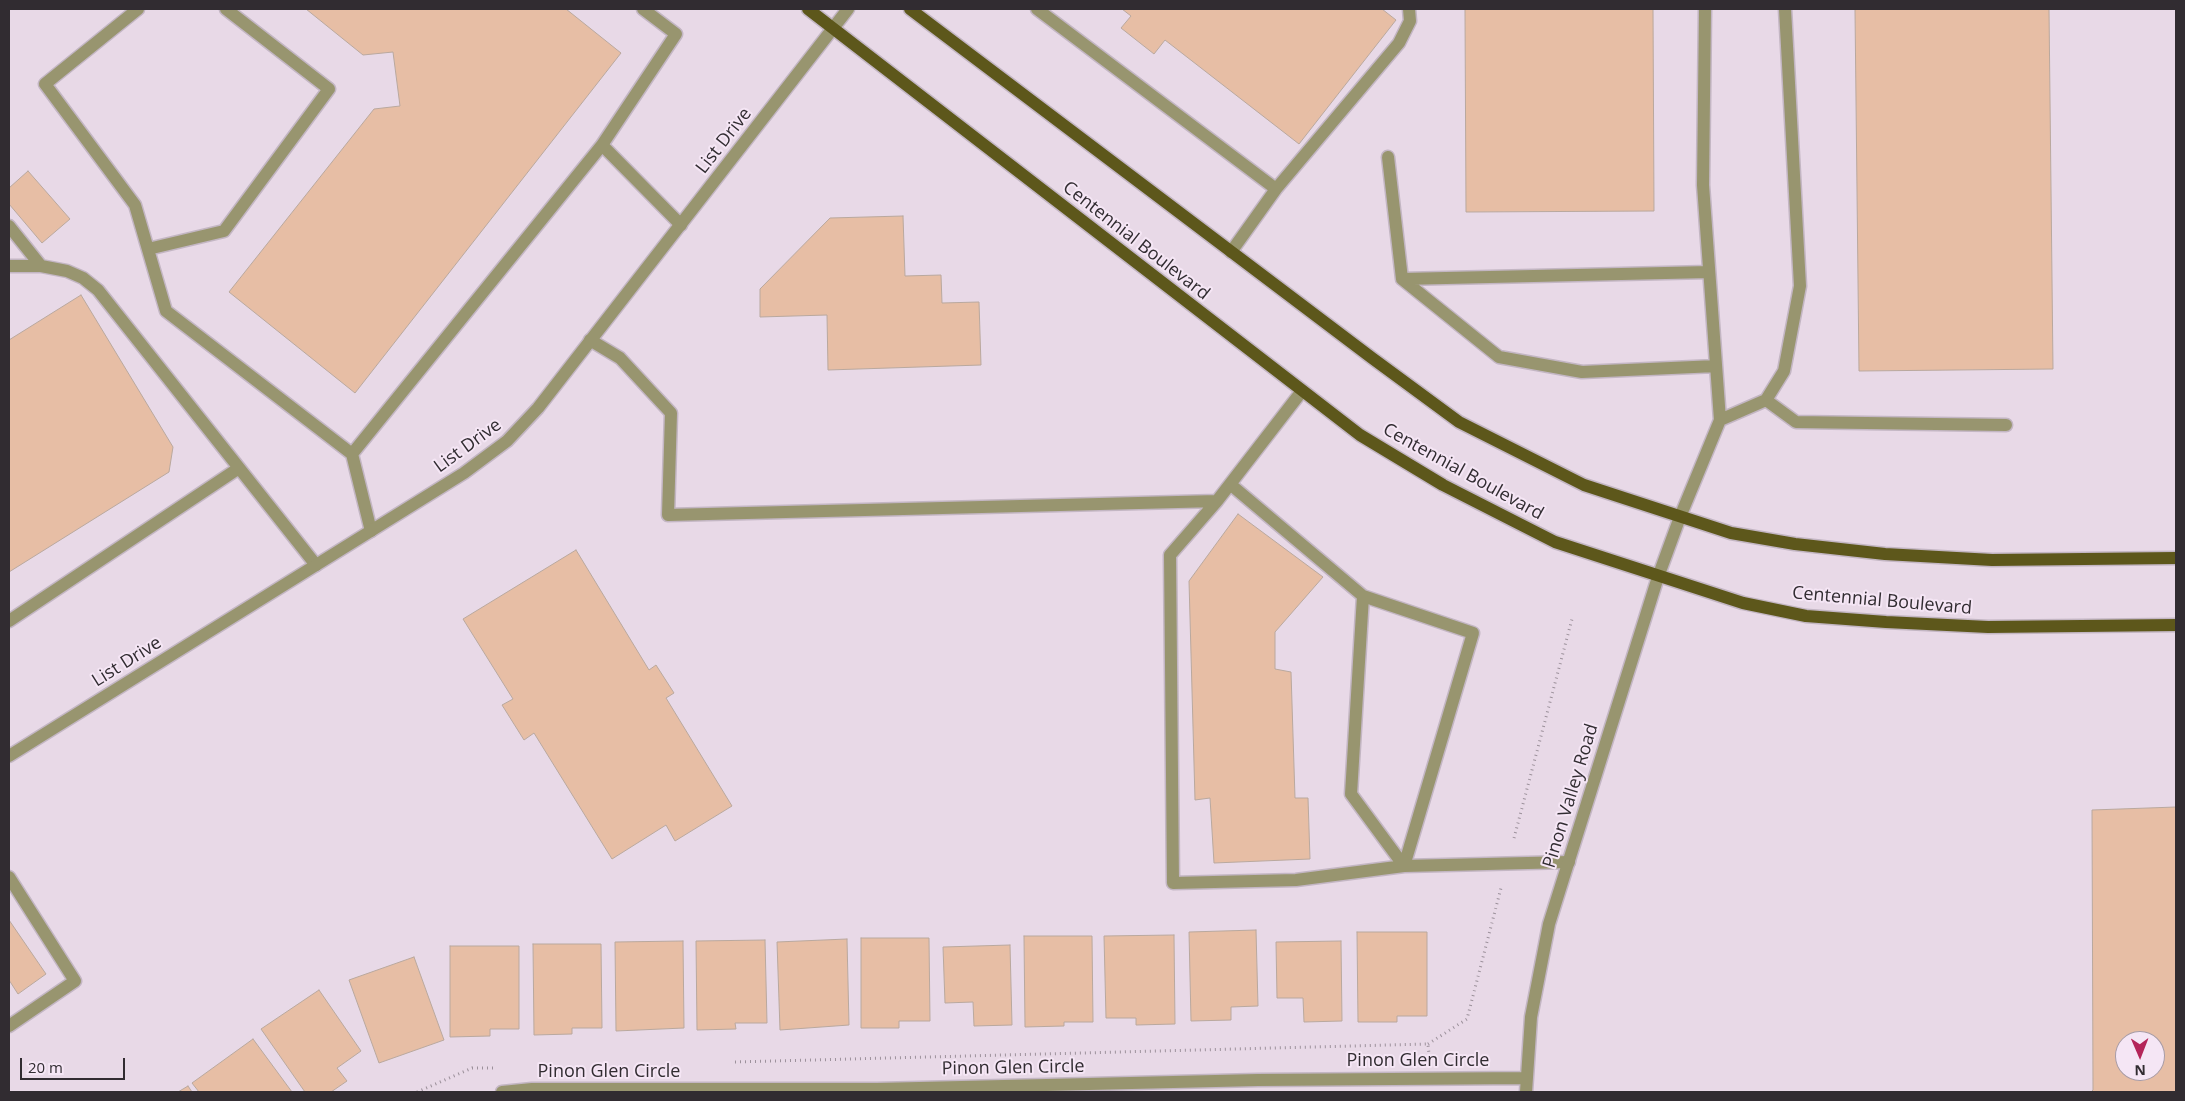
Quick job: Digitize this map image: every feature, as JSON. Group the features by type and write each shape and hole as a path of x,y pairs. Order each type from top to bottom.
{"main road":[{"name":"Centennial Boulevard","path":"808,9 1360,435 1444,486 1555,542 1658,577 1743,603 1806,616 1886,622 1988,626 2176,625"},
{"path":"910,9 1459,422 1584,485 1680,517 1739,534 1795,544 1885,554 1992,560 2176,558"}],"street":[{"path":"138,9 45,84 135,205 166,312 352,454 371,531"},
{"path":"148,248 224,231 329,90 226,9"},
{"path":"352,454 602,145 676,34 643,9"},
{"name":"List Drive","path":"9,756 464,473 507,442 538,408 848,9"},
{"path":"1037,9 1276,189"},
{"path":"1231,252 1276,189 1399,43 1410,21 1409,9"},
{"path":"1705,9 1703,185 1720,420 1766,400 1784,371 1800,286 1785,9"},
{"path":"602,145 681,224"},
{"path":"1388,157 1402,279 1499,357 1582,372 1716,366"},
{"path":"9,226 42,266"},
{"path":"9,266 42,266 67,271 83,278 98,290 316,565"},
{"path":"1402,279 1709,272"},
{"path":"590,340 620,358 671,413 668,515 1217,501"},
{"path":"1302,391 1217,501 1170,555 1173,883 1296,880 1404,866 1569,862"},
{"path":"1766,400 1796,422 2006,425"},
{"name":"Pinon Valley Road","path":"1526,1092 1530,1016 1539,965 1549,924 1658,577 1680,517 1720,420"},
{"path":"9,621 239,468"},
{"path":"1230,484 1364,596 1473,633 1404,866"},
{"path":"1364,596 1351,794 1404,866"},
{"path":"9,877 76,981 9,1026"},
{"name":"Pinon Glen Circle","path":"502,1092 532,1089 877,1091 1258,1086 1430,1079 1526,1078"}],"path":[{"path":"731,1062 1428,1044 1430,1079"},
{"path":"417,1092 472,1068 502,1068"}],"building":[{"path":"306,9 566,9 621,53 355,393 229,292 374,109 400,106 393,52 363,55"},
{"path":"1122,9 1382,9 1396,20 1299,144 1165,40 1154,54 1121,28 1131,16"},
{"path":"1465,9 1653,9 1654,211 1466,212"},
{"path":"1855,9 2049,9 2053,369 1859,371"},
{"path":"28,171 70,219 42,243 9,204 9,188"},
{"path":"903,216 905,276 941,275 942,303 979,302 981,365 828,370 827,315 760,317 760,289 830,218"},
{"path":"81,295 173,447 169,472 9,572 9,340"},
{"path":"1238,514 1323,577 1275,632 1275,669 1291,672 1295,798 1308,798 1310,859 1214,863 1210,798 1195,800 1189,581"},
{"path":"576,550 649,670 656,665 674,693 666,698 732,806 675,841 666,825 612,859 534,733 524,740 502,705 513,699 463,619"},
{"path":"2176,807 2176,1092 2091,1092 2093,1090 2092,810"},
{"path":"9,920 46,974 18,994 9,980"},
{"path":"1256,930 1258,1006 1231,1007 1231,1020 1191,1021 1189,932"},
{"path":"1357,932 1427,932 1427,1016 1397,1016 1397,1022 1358,1022"},
{"path":"1174,935 1175,1024 1136,1025 1136,1018 1106,1018 1104,936"},
{"path":"1024,936 1092,936 1093,1022 1064,1022 1064,1026 1025,1027"},
{"path":"861,938 929,938 930,1021 899,1021 899,1028 861,1028"},
{"path":"847,939 849,1025 780,1030 777,942"},
{"path":"765,940 767,1023 735,1023 736,1029 697,1030 696,941"},
{"path":"683,941 684,1028 616,1031 615,942"},
{"path":"1341,941 1342,1021 1304,1022 1303,998 1277,998 1276,942"},
{"path":"533,944 601,944 602,1028 572,1028 572,1034 534,1035"},
{"path":"1010,945 1012,1025 974,1026 973,1002 945,1003 943,947"},
{"path":"450,946 519,946 519,1029 490,1029 490,1036 450,1037"},
{"path":"414,957 444,1040 379,1063 349,980"},
{"path":"319,990 361,1051 337,1068 347,1081 331,1092 305,1092 261,1029"},
{"path":"253,1039 292,1092 199,1092 192,1083"},
{"path":"188,1086 192,1092 178,1092"}]}
